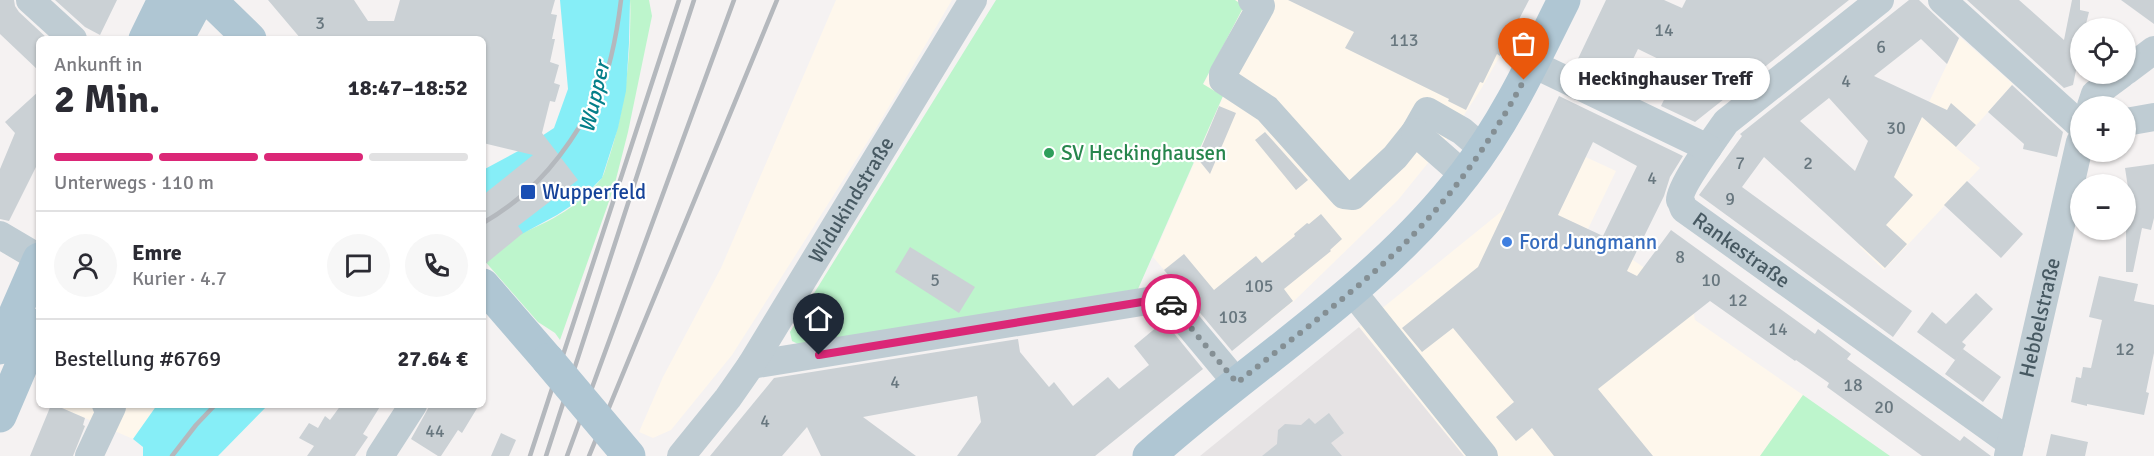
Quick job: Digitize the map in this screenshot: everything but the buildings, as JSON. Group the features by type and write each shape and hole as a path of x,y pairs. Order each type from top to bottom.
{"main road":[{"path":"146,36 164,0"},
{"path":"179,36 198,0"},
{"path":"210,0 247,36"},
{"path":"1149,456 1351,291 1396,252 1428,218 1464,175 1506,114 1564,0"},
{"path":"20,365 36,276"},
{"path":"486,294 548,360 629,456"},
{"path":"0,416 36,331"}],"street":[{"path":"30,0 71,36"},
{"name":"Widukindstraße","path":"681,456 728,398 751,365 974,0"},
{"path":"1252,0 1261,6 1223,74 1223,80 1267,109 1344,195 1353,196 1395,157 1421,121"},
{"name":"Rankestraße","path":"1880,0 1726,122 1682,192 1680,200 1684,209 2009,449"},
{"path":"1942,0 2070,116"},
{"path":"2136,63 2154,50"},
{"path":"1533,64 1708,148"},
{"path":"2094,96 2108,84"},
{"path":"2136,120 2154,117"},
{"path":"1421,121 1462,131 1483,149"},
{"path":"1421,121 1464,175"},
{"name":"Hebbelstraße","path":"2009,449 2075,162"},
{"path":"0,235 36,257"},
{"path":"1351,291 1484,456"},
{"path":"751,365 1154,300 1171,304 1237,383"},
{"path":"89,456 112,408"},
{"path":"380,456 411,408"}],"shaded area":[{"path":"836,0 952,0 875,130 732,355 671,430 653,438 639,432 663,377 721,268"},
{"path":"1235,0 1457,0 1516,28 1453,132 1398,200 1294,301 1232,350 1153,257 1223,97 1203,85 1244,6"},
{"path":"1960,37 2013,84 1956,148 1980,168 1884,270 1860,247"},
{"path":"1540,136 1616,171 1588,229 1691,300 1695,320 1803,395 1760,456 1464,456 1359,327 1507,207"},
{"path":"1359,327 1464,456 1200,456"},
{"path":"62,408 155,408 133,439"}],"green space":[{"path":"630,0 649,0 652,16 614,187 560,340 555,333 538,322 486,262 486,245 547,222 577,203 602,177 614,143 624,98"},
{"name":"SV Heckinghausen","path":"996,0 1235,0 1244,6 1203,84 1223,96 1138,289 800,345 792,341 790,332"},
{"path":"1803,395 1890,456 1760,456"}],"water":[{"name":"Wupper","path":"560,0 630,0 626,91 618,128 602,178 580,200 557,215 520,235 486,245 486,168 554,128 568,89"},
{"path":"155,408 265,408 218,456 143,456 143,447 133,439"}],"railway":[{"path":"486,221 513,203 538,181 560,155 591,109 610,63 621,0"},
{"path":"530,456 679,0"},
{"path":"546,456 694,0"},
{"path":"567,456 734,0"},
{"path":"589,456 777,0"},
{"path":"172,456 212,408"}],"way so far":[{"path":"1171,304 1237,383 1396,252 1464,175 1506,114 1524,80"}],"place":[{"name":"Heckinghauser Treff","path":"1524,80"},
{"name":"SV Heckinghausen","path":"1049,153"},
{"name":"Wupperfeld","path":"528,192"},
{"name":"Ford Jungmann","path":"1507,242"}],"route":[{"path":"819,355 1154,300 1171,304"}]}
